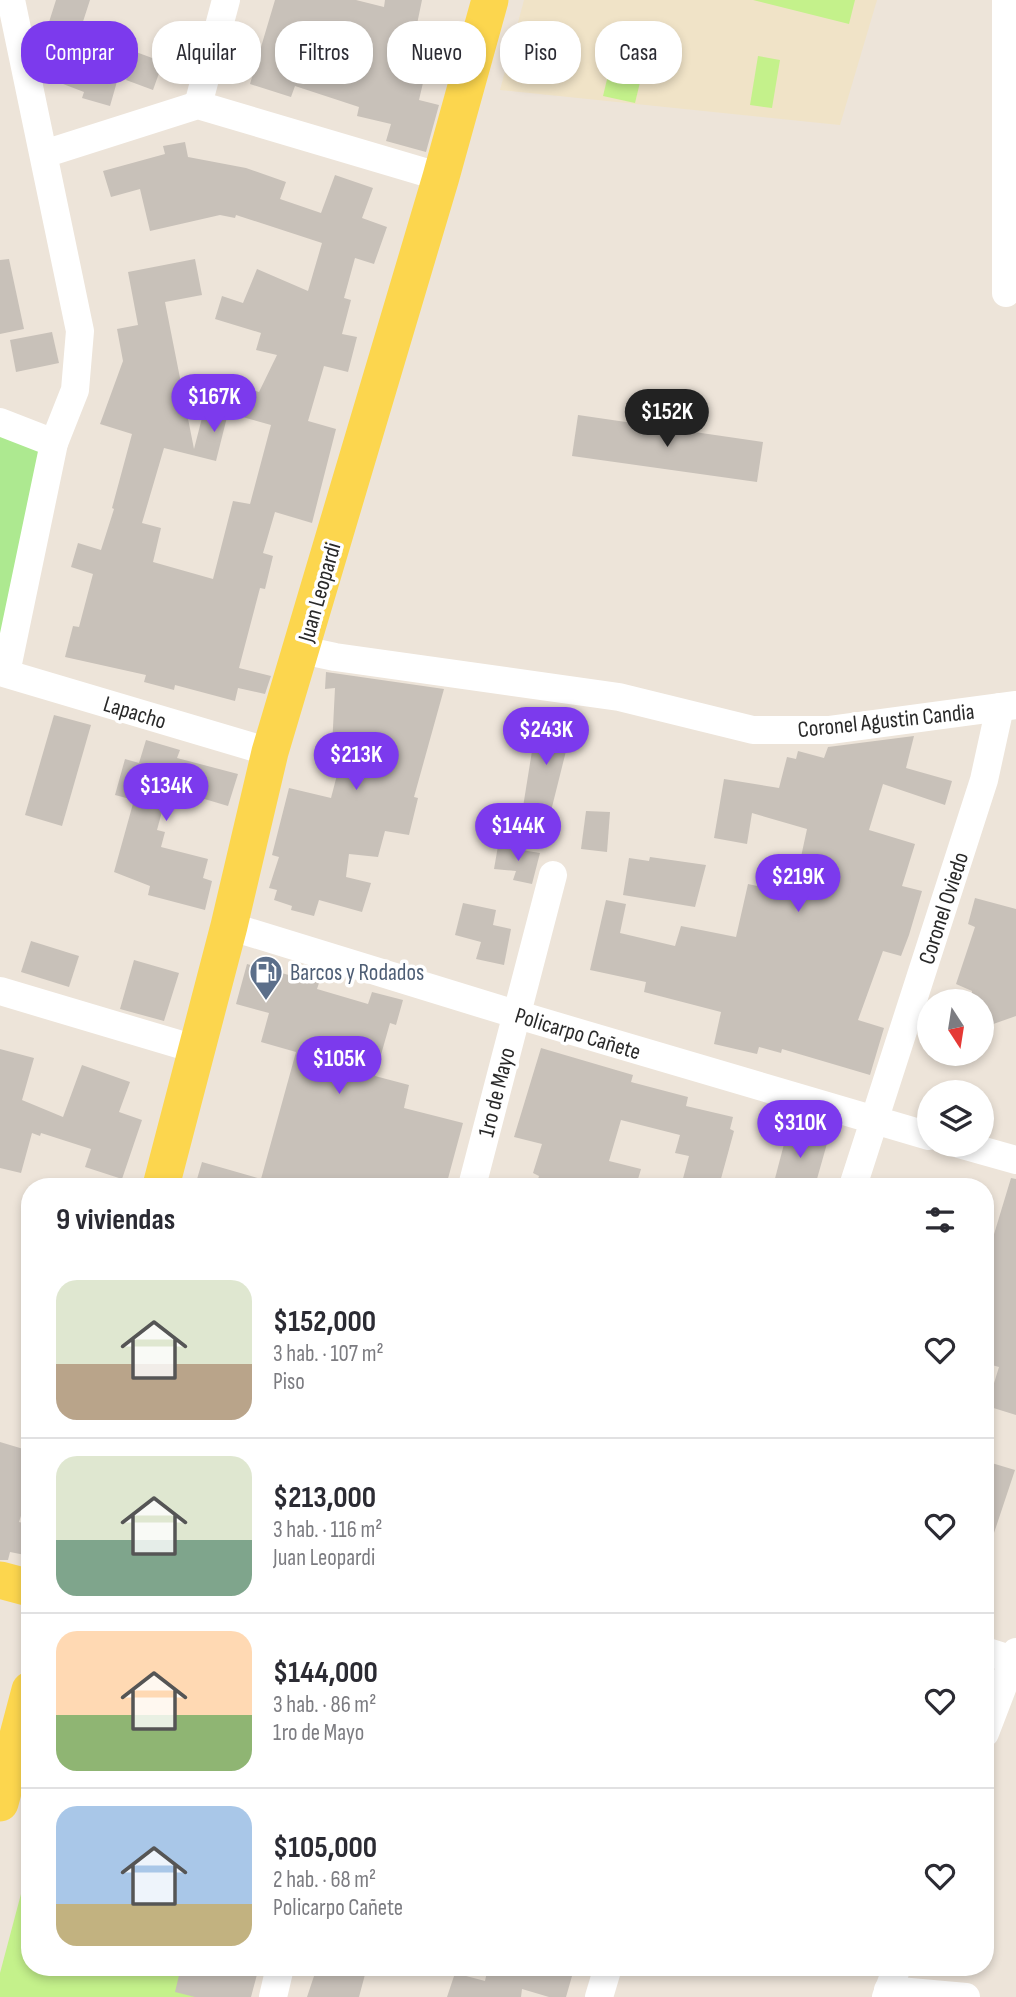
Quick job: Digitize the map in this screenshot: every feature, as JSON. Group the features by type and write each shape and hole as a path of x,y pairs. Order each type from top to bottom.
{"main road":[{"name":"Juan Leopardi","path":"163,1178 229,926 270,752 441,177 489,0"},
{"path":"0,1580 21,1586"},
{"path":"0,1803 21,1724"}],"street":[{"path":"3,672 54,443 75,390 80,331 11,0"},
{"path":"198,105 226,0"},
{"path":"1006,0 1012,43 1006,293"},
{"path":"44,154 198,105 441,177"},
{"path":"0,422 54,443"},
{"name":"Coronel Agustin Candia","path":"302,650 619,697 753,730 830,730 1008,706"},
{"name":"Lapacho","path":"3,672 270,752"},
{"name":"Coronel Oviedo","path":"856,1178 1008,706"},
{"name":"1ro de Mayo","path":"474,1178 552,875"},
{"name":"Policarpo Cañete","path":"229,926 917,1133"},
{"path":"0,990 195,1049"},
{"path":"994,1154 1016,1160"},
{"path":"994,1653 1015,1657 994,1710"},
{"path":"273,1997 278,1976"},
{"path":"599,1997 605,1976"},
{"path":"890,1985 966,1997"}],"shaded area":[{"path":"524,0 877,0 840,125 500,90 502,84 581,84 581,21 518,21"}],"green space":[{"path":"753,0 855,0 849,24"},
{"path":"758,56 780,60 772,108 750,105"},
{"path":"606,84 640,84 635,103 603,96"},
{"path":"0,424 54,443 0,671"},
{"path":"21,1894 21,1976 244,1976 238,1997 0,1997 0,1973"}],"building":[{"path":"56,0 90,0 83,21 49,21"},
{"path":"275,0 356,0 384,7 385,0 422,0 418,21 387,21 387,84 423,84 419,100 439,105 426,152 386,141 391,124 357,116 359,107 295,86 291,97 250,84 261,84 261,47"},
{"path":"138,53 152,58 152,84 155,84 153,90 137,84"},
{"path":"63,84 116,84 110,106 82,98 84,92"},
{"path":"185,142 188,157 246,168 286,182 280,199 321,213 335,175 373,188 362,218 387,227 374,264 355,258 344,298 351,300 342,334 357,337 348,372 324,366 308,421 336,429 312,523 275,512 263,553 273,556 265,589 260,588 239,668 271,676 265,694 238,688 235,701 175,685 174,690 144,682 146,675 65,657 73,626 79,627 93,574 71,567 78,543 101,550 132,434 100,424 123,361 117,329 138,325 128,272 195,259 202,295 165,302 194,449 212,379 259,392 277,355 256,350 261,333 215,319 222,296 243,303 257,269 308,291 322,243 236,215 235,218 220,215 150,231 140,189 111,197 103,171 165,154 163,146","holes":["228,413 271,425 250,504 233,501 213,579 153,562 161,528 142,523 164,448 216,461"]},
{"path":"9,259 24,329 0,334 0,260"},
{"path":"52,332 59,363 16,372 10,340"},
{"path":"578,415 763,442 757,482 572,456"},
{"path":"326,672 444,689 414,797 418,798 409,835 385,831 378,857 349,854 346,877 371,883 362,912 319,900 314,916 291,910 292,906 274,900 277,890 269,888 279,857 272,855 289,788 331,798 344,748 332,747 335,688 325,689"},
{"path":"54,715 91,725 62,826 25,815"},
{"path":"536,726 571,731 551,811 523,807"},
{"path":"914,736 906,768 952,781 945,805 883,784 869,830 915,844 902,886 922,891 901,956 883,951 858,1020 884,1028 870,1075 782,1049 781,1053 759,1047 757,1054 714,1044 721,1012 644,992 646,982 590,970 606,900 626,904 620,933 675,946 681,926 736,937 748,884 793,894 807,829 752,813 747,844 714,838 724,779 779,788 787,757 796,759 798,751 824,758 828,747"},
{"path":"146,740 180,750 177,758 238,774 228,806 191,795 190,798 167,793 157,830 165,832 161,847 208,859 203,878 212,881 205,910 148,895 150,886 114,872 134,800 115,795 125,759 139,763"},
{"path":"586,811 610,812 607,852 581,849"},
{"path":"498,846 540,853 532,884 513,880 516,871 494,869"},
{"path":"650,857 706,865 695,907 623,895 629,858 649,861"},
{"path":"975,898 1016,909 1016,1016 994,1024 994,989 967,989 956,984 975,927 968,924"},
{"path":"463,903 496,910 493,925 511,929 504,965 476,959 481,942 455,935"},
{"path":"31,941 79,956 69,987 21,972"},
{"path":"134,960 179,973 164,1021 120,1009"},
{"path":"247,964 319,983 317,989 368,1004 372,992 403,1000 396,1025 390,1023 375,1076 409,1085 404,1108 463,1123 448,1178 261,1178 296,1052 261,1042 269,1013 236,1004"},
{"path":"541,1048 633,1075 631,1082 688,1097 686,1106 733,1117 730,1129 734,1131 721,1178 683,1178 689,1156 675,1153 680,1135 621,1120 609,1161 641,1169 638,1178 538,1178 533,1173 542,1144 514,1137"},
{"path":"0,1049 34,1058 22,1100 63,1117 82,1065 130,1082 119,1112 142,1120 122,1178 85,1167 91,1149 41,1133 40,1136 32,1133 21,1173 0,1168"},
{"path":"788,1129 828,1140 817,1178 775,1178"},
{"path":"202,1162 258,1178 197,1178"},
{"path":"1011,1178 1016,1179 1016,1415 994,1408 994,1383 999,1367 994,1366 994,1234"},
{"path":"0,1442 21,1448 21,1554 10,1552 8,1560 0,1560"},
{"path":"994,1464 1015,1470 994,1533"},
{"path":"179,1976 257,1976 251,1997 195,1997 175,1992"},
{"path":"314,1976 365,1976 359,1997 307,1997"},
{"path":"454,1976 485,1981 486,1976 572,1976 566,1997 549,1997 522,1989 521,1997 447,1997"}],"place":[{"name":"Barcos y Rodados","path":"266,1002"}]}
